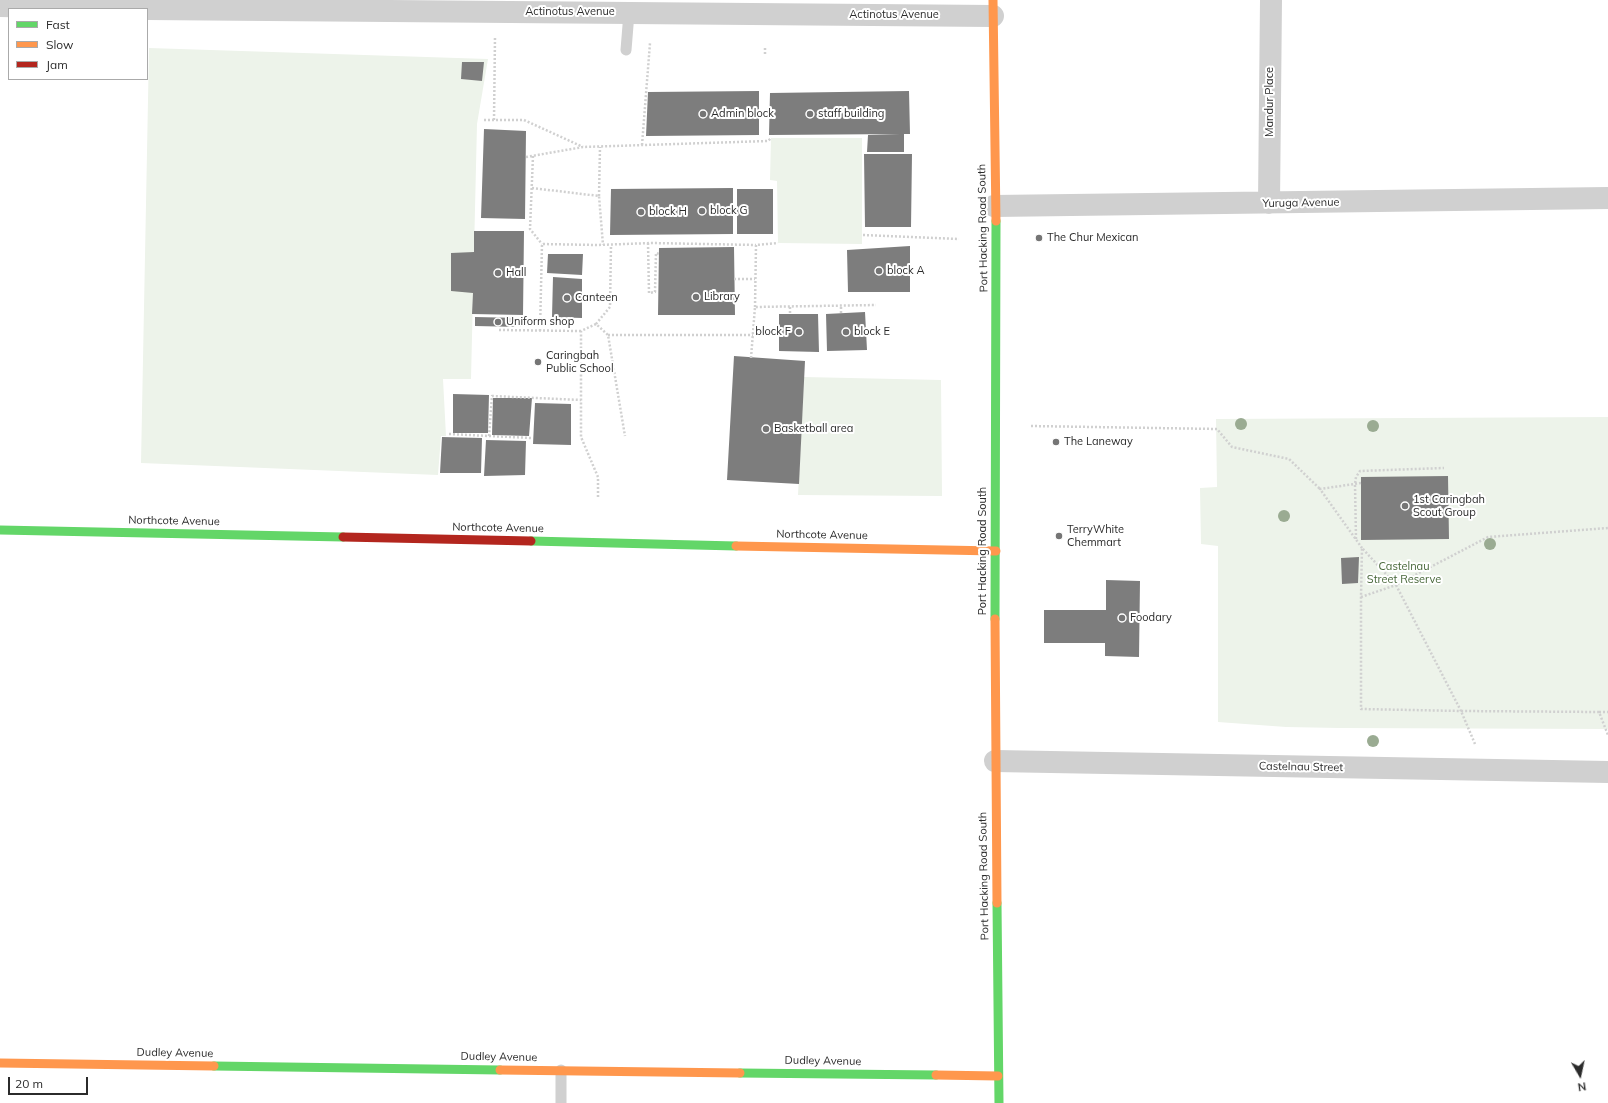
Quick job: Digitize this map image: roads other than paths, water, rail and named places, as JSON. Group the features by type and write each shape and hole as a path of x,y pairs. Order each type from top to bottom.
{"street":[{"name":"Mandur Place","path":"1269,203 1272,0"},
{"path":"0,6 93,8"},
{"name":"Actinotus Avenue","path":"148,9 629,13 993,8"},
{"name":"Port Hacking Road South","path":"993,8 994,206 996,240 995,761 999,1103"},
{"name":"Yuruga Avenue","path":"994,206 1608,198"},
{"name":"Northcote Avenue","path":"0,530 996,551"},
{"name":"Castelnau Street","path":"995,761 1608,772"},
{"name":"Dudley Avenue","path":"0,1063 998,1076"}],"lane":[{"path":"626,50 629,13"},
{"path":"561,1070 561,1103"}],"place":[{"name":"Admin block","path":"703,114"},
{"name":"staff building","path":"810,114"},
{"name":"block G","path":"702,211"},
{"name":"block H","path":"641,212"},
{"name":"The Chur Mexican","path":"1039,238"},
{"name":"block A","path":"879,271"},
{"name":"Hall","path":"498,273"},
{"name":"Library","path":"696,297"},
{"name":"Canteen","path":"567,298"},
{"name":"Uniform shop","path":"498,322"},
{"name":"block F","path":"799,332"},
{"name":"block E","path":"846,332"},
{"name":"Caringbah Public School","path":"538,362"},
{"name":"Basketball area","path":"766,429"},
{"name":"The Laneway","path":"1056,442"},
{"name":"1st Caringbah Scout Group","path":"1405,506"},
{"name":"TerryWhite Chemmart","path":"1059,536"},
{"name":"Foodary","path":"1122,618"}],"park label":[{"name":"Castelnau Street Reserve","path":"1404,573"}]}
